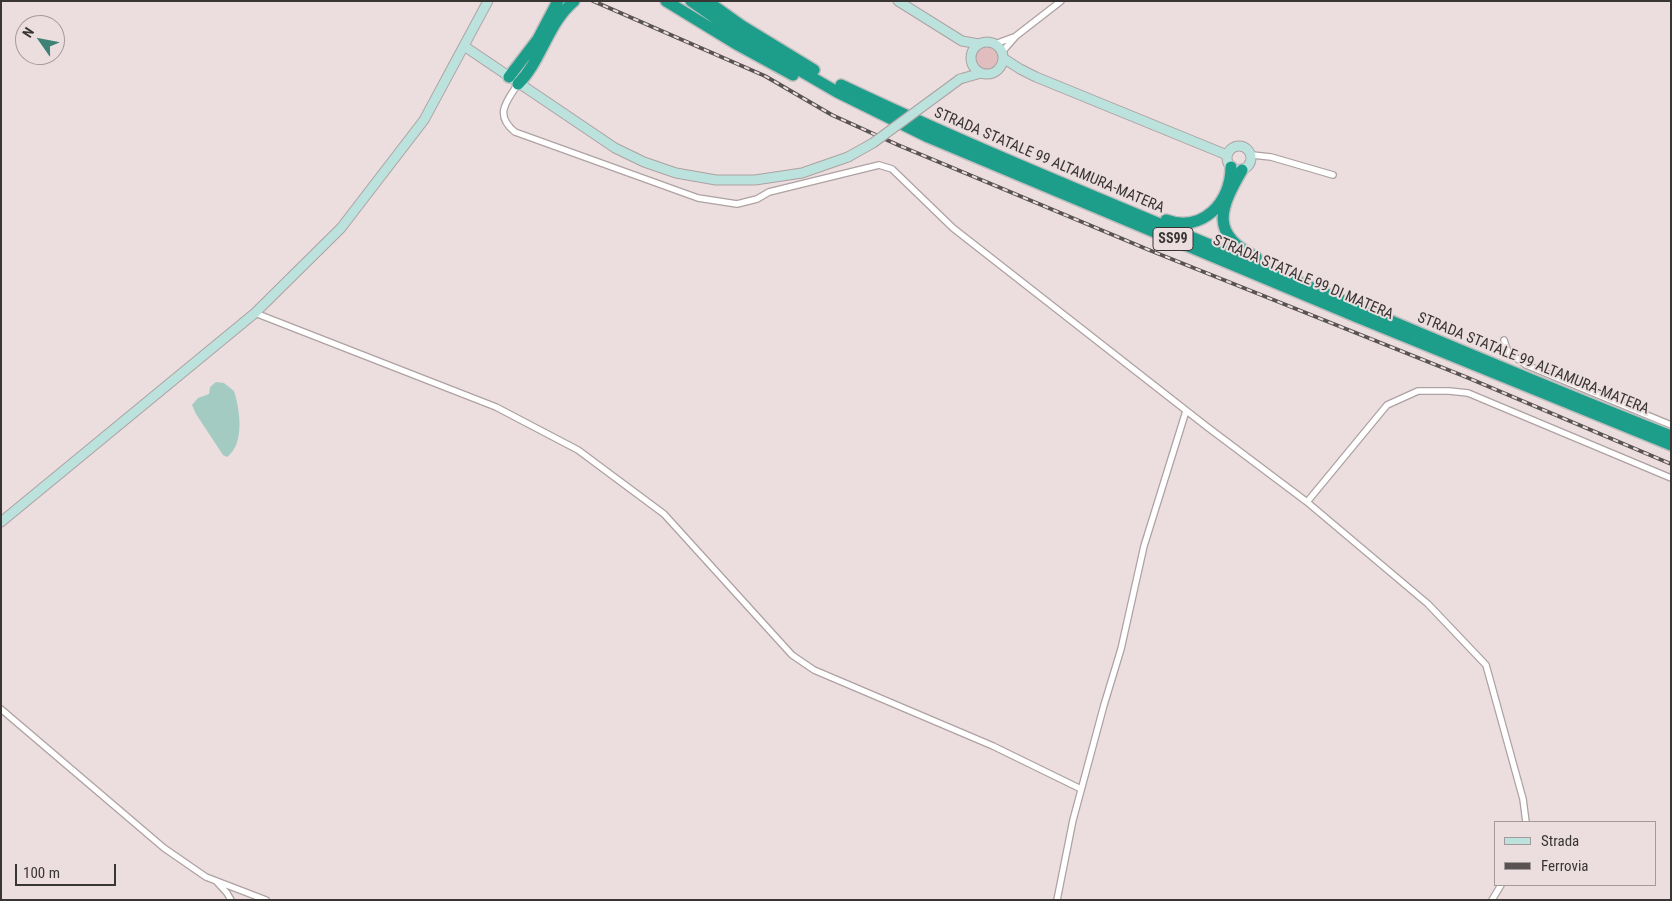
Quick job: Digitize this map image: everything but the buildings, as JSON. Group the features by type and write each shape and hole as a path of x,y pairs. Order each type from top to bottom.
{"highway":[{"path":"514,80 558,1"},
{"path":"514,80 533,66 558,18 574,1"},
{"path":"666,1 738,45 806,82 862,110 928,136"},
{"name":"STRADA STATALE 99 DI MATERA","path":"691,1 738,34 787,63 838,92 928,136 1375,325 1671,445"},
{"name":"STRADA STATALE 99 ALTAMURA-MATERA","path":"707,1 742,26 841,85 927,125 1549,388 1671,436"},
{"path":"1029,169 1102,194 1176,224 1188,224 1200,220 1212,212 1222,200 1237,168"},
{"path":"1237,168 1234,185 1223,214 1224,226 1228,236 1235,245 1257,258 1402,322 1439,342"}],"street":[{"path":"1,522 255,313 340,228 424,120 488,1"},
{"path":"898,1 962,40 979,44 987,42 995,44 1016,36"},
{"path":"1000,68 1003,55 1016,36 1060,1"},
{"path":"962,40 974,67 981,73"},
{"path":"960,79 975,47 979,44"},
{"path":"995,44 1003,55 1020,69 1227,155"},
{"path":"464,46 614,148 644,162 676,173 716,180 755,180 802,173 848,157 873,143 960,79 981,73 991,74 1000,68 1020,69"},
{"path":"514,80 503,111 503,119 506,125 515,132 698,198 737,204 757,199 769,192 879,166 892,169 954,228 1186,411 1307,502 1428,604 1486,665 1523,799 1526,821"},
{"path":"1252,154 1251,162 1237,168 1227,160 1227,155 1231,148 1239,145 1247,148 1252,154 1270,157 1333,176"},
{"path":"255,313 496,407 578,450 664,514 786,649 814,670 993,746 1081,789"},
{"path":"1504,340 1508,352 1526,365 1671,425"},
{"path":"1307,502 1386,405 1418,391 1468,393 1671,478"},
{"path":"1057,900 1073,820 1121,649 1144,546 1186,411"},
{"path":"1,709 164,848 206,877 266,900"},
{"path":"215,880 231,900"},
{"path":"1492,900 1500,886"}],"shaded area":[{"path":"987,47 995,50 998,58 995,66 987,69 979,66 976,58 979,50"},
{"path":"216,382 224,383 234,391 238,407 239,435 237,444 227,457 223,455 192,405 198,398 209,394 210,387"}],"railway":[{"path":"593,1 765,76 832,115 898,145 1149,250 1466,377 1671,464"}]}
